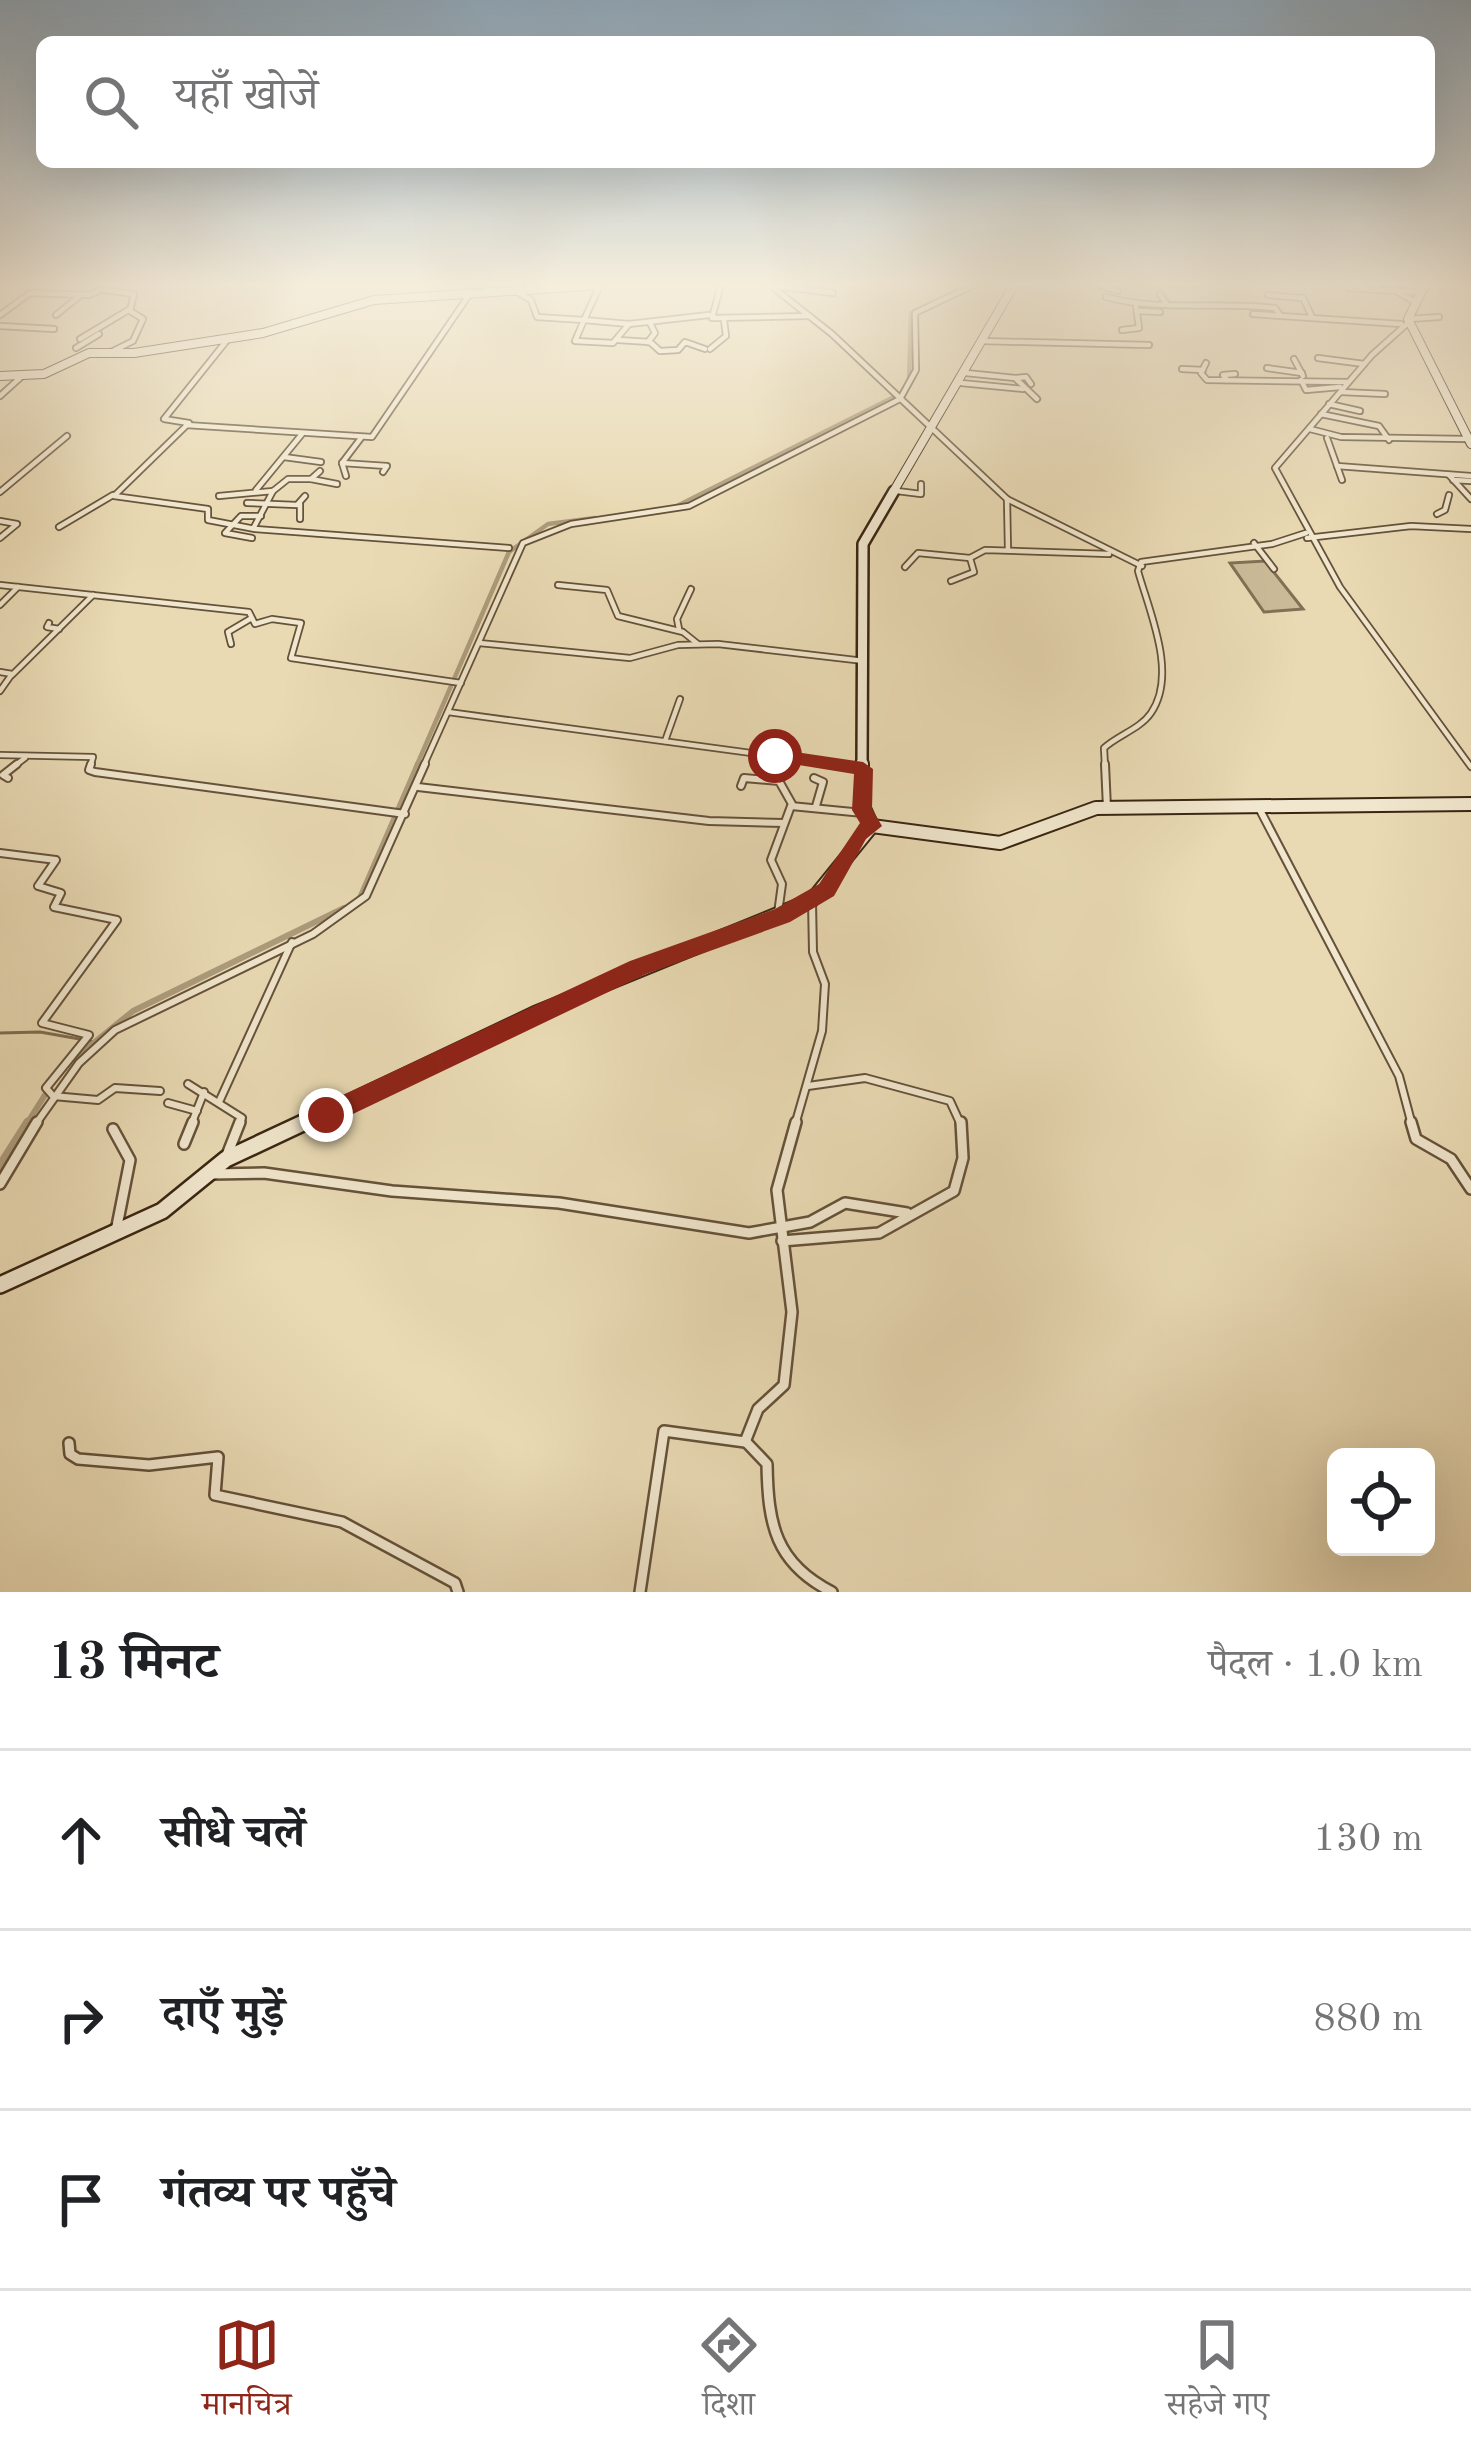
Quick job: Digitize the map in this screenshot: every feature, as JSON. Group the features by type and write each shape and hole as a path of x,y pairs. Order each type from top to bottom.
{"street":[{"path":"0,376 44,374 76,359"},
{"path":"212,359 164,419 186,425 361,438 374,436 426,359"},
{"path":"856,359 1007,499 1142,566"},
{"path":"50,1092 84,1056 129,1021 293,940 366,896 400,812 417,787 456,681 514,553 530,538 561,526 671,511 897,397 915,369 915,359"},
{"path":"872,826 863,813 863,544 973,359"},
{"path":"1294,359 1306,391 1344,387"},
{"path":"1328,359 1364,364"},
{"path":"1369,359 1275,468 1331,580 1471,767"},
{"path":"1310,429 1326,436 1470,441 1427,359"},
{"path":"1182,369 1204,367 1204,379 1303,378"},
{"path":"1267,368 1385,394"},
{"path":"0,396 24,374"},
{"path":"965,374 1015,378 1029,386 1037,399"},
{"path":"965,374 1029,386"},
{"path":"1227,380 1223,374 1235,374"},
{"path":"1329,404 1360,411"},
{"path":"1321,414 1381,427 1389,440"},
{"path":"59,527 113,496 186,425"},
{"path":"256,490 302,434"},
{"path":"0,492 67,436"},
{"path":"1326,436 1342,480"},
{"path":"342,464 361,438"},
{"path":"284,457 321,462"},
{"path":"342,464 386,466 383,472"},
{"path":"342,464 346,476"},
{"path":"1337,466 1471,478"},
{"path":"310,479 320,471"},
{"path":"1451,477 1471,499"},
{"path":"254,526 274,491 290,478 337,484"},
{"path":"897,491 921,498 921,484"},
{"path":"219,496 274,491"},
{"path":"1437,514 1445,510 1449,495"},
{"path":"113,496 208,509 208,520 234,524 509,548"},
{"path":"300,519 304,496"},
{"path":"1007,499 1008,550"},
{"path":"247,503 300,504"},
{"path":"252,538 225,535 241,516 261,516"},
{"path":"0,521 17,523 0,538"},
{"path":"1107,808 1104,748 1150,715 1155,699 1160,650 1138,571 1142,566 1186,548 1411,526 1471,529"},
{"path":"1254,543 1274,568"},
{"path":"1239,544 1245,557"},
{"path":"904,567 911,566 915,554 970,558 986,550 1118,555"},
{"path":"951,581 974,572 970,558"},
{"path":"0,585 249,612 250,619"},
{"path":"558,586 607,590 612,610 633,624 679,629 698,644"},
{"path":"0,604 18,587"},
{"path":"679,629 677,620 691,589"},
{"path":"0,691 92,595"},
{"path":"231,644 228,632 250,619 303,624 292,658 456,681"},
{"path":"49,622 46,627 59,629"},
{"path":"477,643 630,658 646,650 712,639 808,659 864,661"},
{"path":"0,671 12,675"},
{"path":"665,740 680,699"},
{"path":"448,712 863,769"},
{"path":"0,755 93,757 90,771 400,812"},
{"path":"8,778 3,776 28,756"},
{"path":"741,786 744,778 776,780 792,804"},
{"path":"814,778 823,782 816,806"},
{"path":"417,787 709,821 784,824"},
{"path":"792,804 863,813"},
{"path":"777,917 782,884 770,860 792,804"},
{"path":"0,1285 162,1211 226,1159 638,968 812,900 837,880 859,834 872,826 1000,842 1066,815 1107,808 1471,804"},
{"path":"1258,807 1399,1076 1416,1138 1451,1160 1471,1189"},
{"path":"0,853 56,860 38,886 62,894 54,907 117,919 41,1025 88,1033 0,1184"},
{"path":"745,1442 758,1409 784,1384 788,1372 792,1312 778,1181 822,1031 825,983 812,944 812,900"},
{"path":"219,1102 293,940"},
{"path":"782,1241 879,1233 908,1213 945,1197 959,1181 962,1125 956,1106 936,1095 877,1080 854,1077 808,1086"},
{"path":"188,1084 243,1121 226,1159"},
{"path":"50,1092 98,1100 115,1088 143,1094 160,1090"},
{"path":"184,1144 204,1092"},
{"path":"168,1103 196,1111"},
{"path":"112,1129 130,1160 115,1234"},
{"path":"208,1173 264,1173 414,1193 559,1203 749,1233 809,1222 844,1203 908,1213"},
{"path":"640,1592 664,1431 745,1442 767,1464 765,1519 779,1546 803,1579 832,1592"},
{"path":"69,1443 70,1454 78,1459 148,1465 218,1457 215,1496 343,1522 455,1583 458,1592"}],"shaded area":[{"path":"1265,561 1303,609 1264,612 1230,563"}],"waterway":[{"path":"909,381 910,359"},
{"path":"673,508 902,393"},
{"path":"416,767 509,552 548,524 595,518"},
{"path":"360,898 418,764"},
{"path":"74,1059 133,1011 344,908"},
{"path":"0,1033 40,1032 91,1041"},
{"path":"26,1125 50,1087"},
{"path":"0,1166 28,1122"}],"route":[{"path":"326,1115 535,1013 638,968 782,915 827,890 837,880 859,834 872,826 862,810 863,769 775,756"}]}
